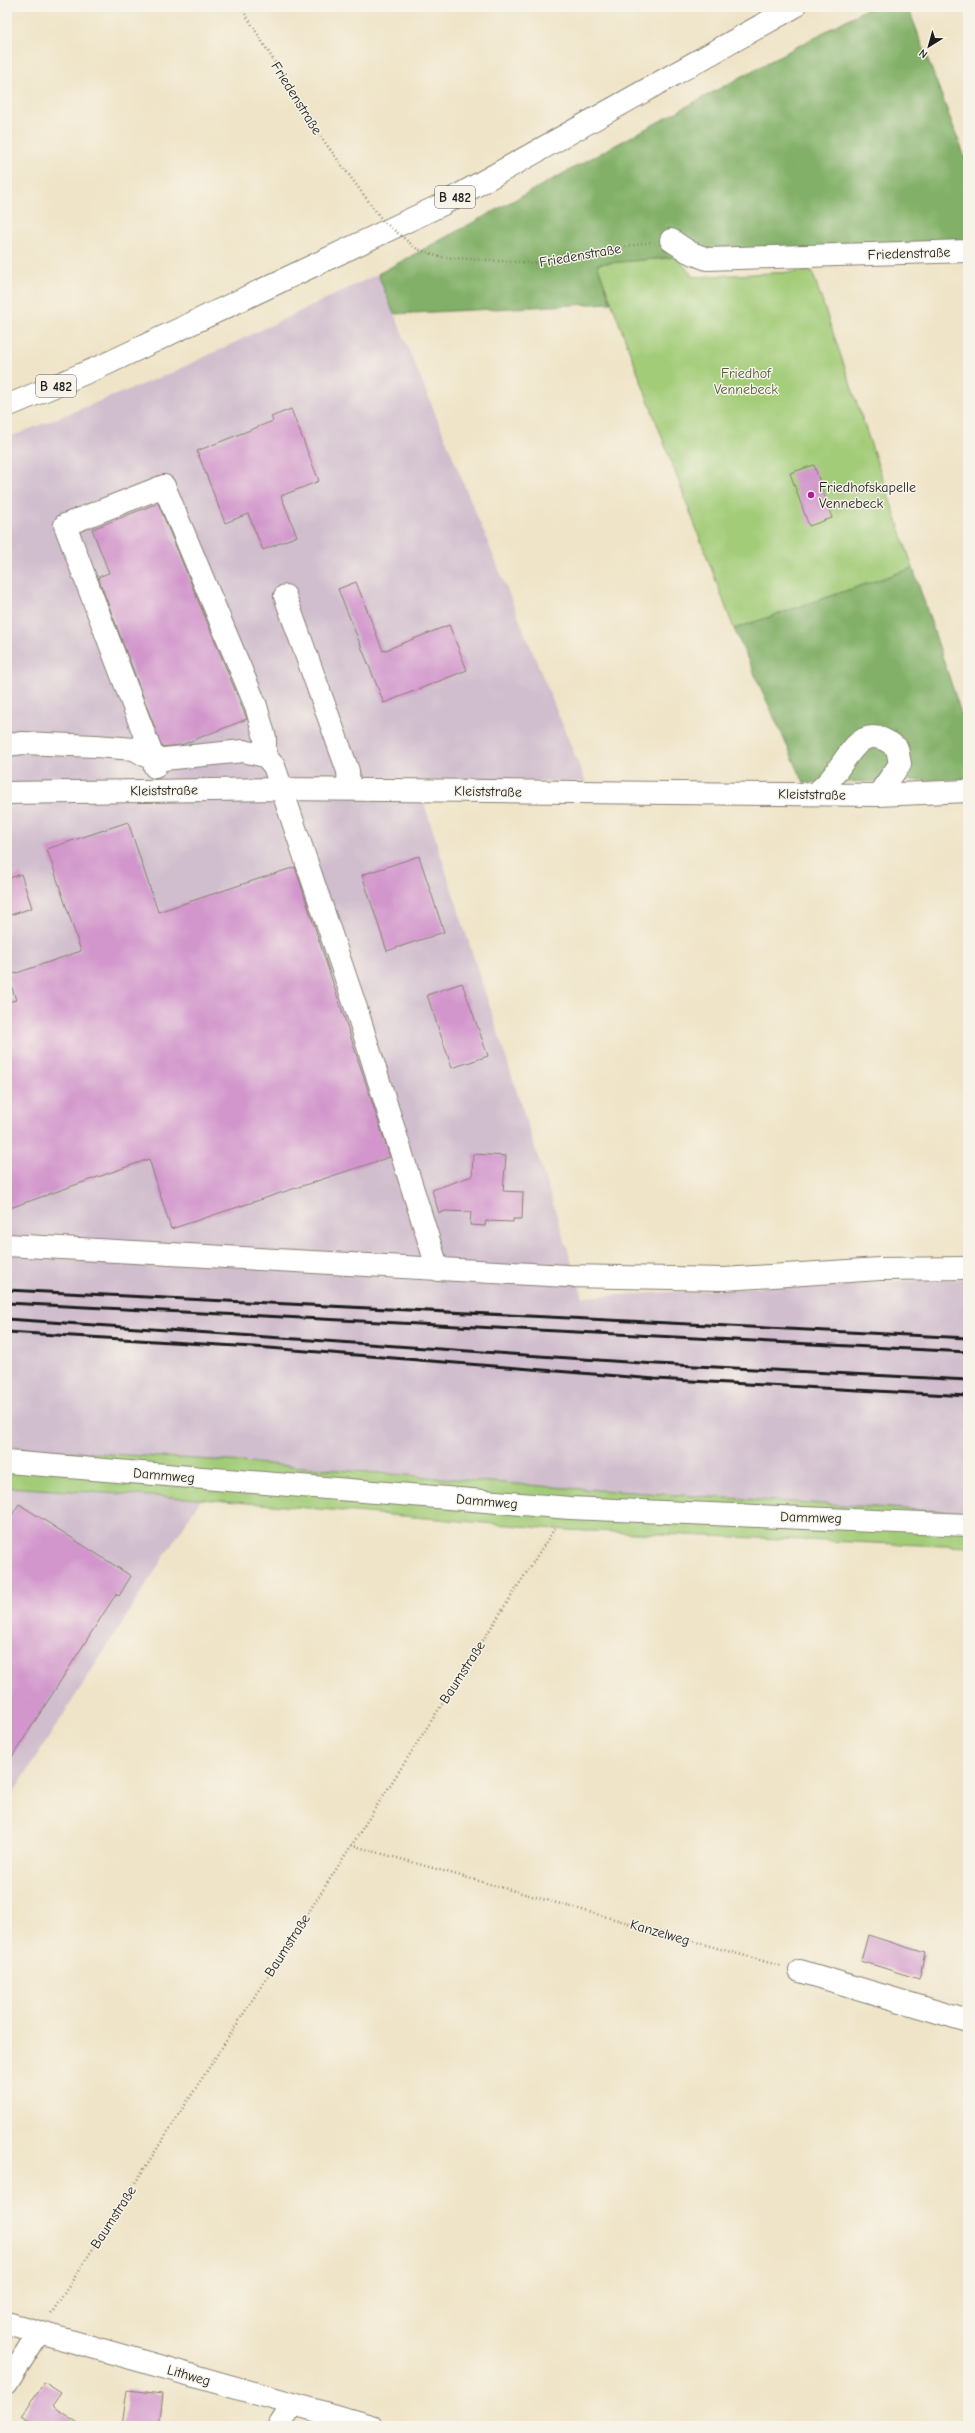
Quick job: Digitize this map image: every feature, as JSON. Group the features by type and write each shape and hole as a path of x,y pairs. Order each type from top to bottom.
{"street":[{"name":"B 482","path":"7,406 104,365 443,204 794,7"},
{"name":"Friedenstraße","path":"671,240 689,252 707,259 968,251"},
{"path":"158,790 154,760 65,525 164,486 256,706 265,738 265,756"},
{"path":"285,596 348,771 349,789"},
{"path":"815,794 832,778 855,744 868,737 886,739 897,748 900,764 878,795"},
{"path":"7,745 23,743 134,749 154,760 243,752 265,756 274,766 356,1008 438,1270"},
{"name":"Kleiststraße","path":"7,793 158,790 349,789 878,795 968,791"},
{"path":"7,1245 567,1276 724,1279 880,1269 968,1268"},
{"name":"Dammweg","path":"7,1462 570,1508 968,1525"},
{"path":"800,1971 968,2021"},
{"name":"Lithweg","path":"7,2323 370,2426"},
{"path":"7,2383 39,2332"},
{"path":"279,2426 293,2405"}],"path":[{"name":"Friedenstraße","path":"241,7 318,133 383,221 417,249 441,257 535,264 671,240"},
{"name":"Baumstraße","path":"39,2332 559,1521 570,1508"},
{"name":"Kanzelweg","path":"351,1845 800,1971"}],"shaded area":[{"path":"378,274 586,782 417,781 583,1297 825,1283 968,1279 968,1513 566,1488 228,1461 7,1448 7,438 171,373"},
{"path":"7,1487 201,1499 7,1803"}],"green space":[{"path":"870,7 908,7 968,165 968,241 677,257 597,264 611,303 394,314 378,274"},
{"name":"Friedhof Vennebeck","path":"677,257 693,277 812,271 913,568 734,629 597,264"},
{"path":"913,568 968,734 968,779 804,783 734,629"},
{"path":"7,1448 228,1461 566,1488 968,1513 968,1547 567,1530 201,1499 7,1487"}],"building":[{"path":"291,409 319,481 281,496 297,536 263,550 248,514 225,523 197,451 273,421 271,417"},
{"name":"Friedhofskapelle Vennebeck","path":"814,465 832,518 809,526 790,473"},
{"path":"158,503 247,719 181,745 162,747 98,577 109,573 92,529"},
{"path":"356,582 383,651 449,625 467,670 384,703 338,589"},
{"path":"128,822 158,912 295,867 390,1157 171,1229 149,1159 7,1209 7,1002 16,1000 8,976 81,951 47,849"},
{"path":"419,856 444,932 387,951 362,875"},
{"path":"21,874 32,908 7,916 7,879"},
{"path":"462,983 488,1056 452,1068 427,995"},
{"path":"473,1154 506,1156 503,1191 523,1192 522,1219 513,1219 513,1222 486,1221 485,1226 470,1225 471,1212 446,1211 439,1213 432,1190 472,1176"},
{"path":"19,1504 131,1576 119,1596 116,1594 7,1765 7,1523"},
{"path":"868,1935 925,1953 919,1979 861,1961"},
{"path":"44,2382 61,2393 52,2406 83,2426 35,2426 21,2417"},
{"path":"127,2390 163,2394 159,2426 122,2426"}],"railway":[{"path":"7,1290 968,1338"},
{"path":"7,1303 968,1352"},
{"path":"7,1319 656,1364 968,1380"},
{"path":"7,1332 269,1348 655,1379 968,1396"}],"place":[{"name":"Friedhofskapelle Vennebeck","path":"811,495"}]}
